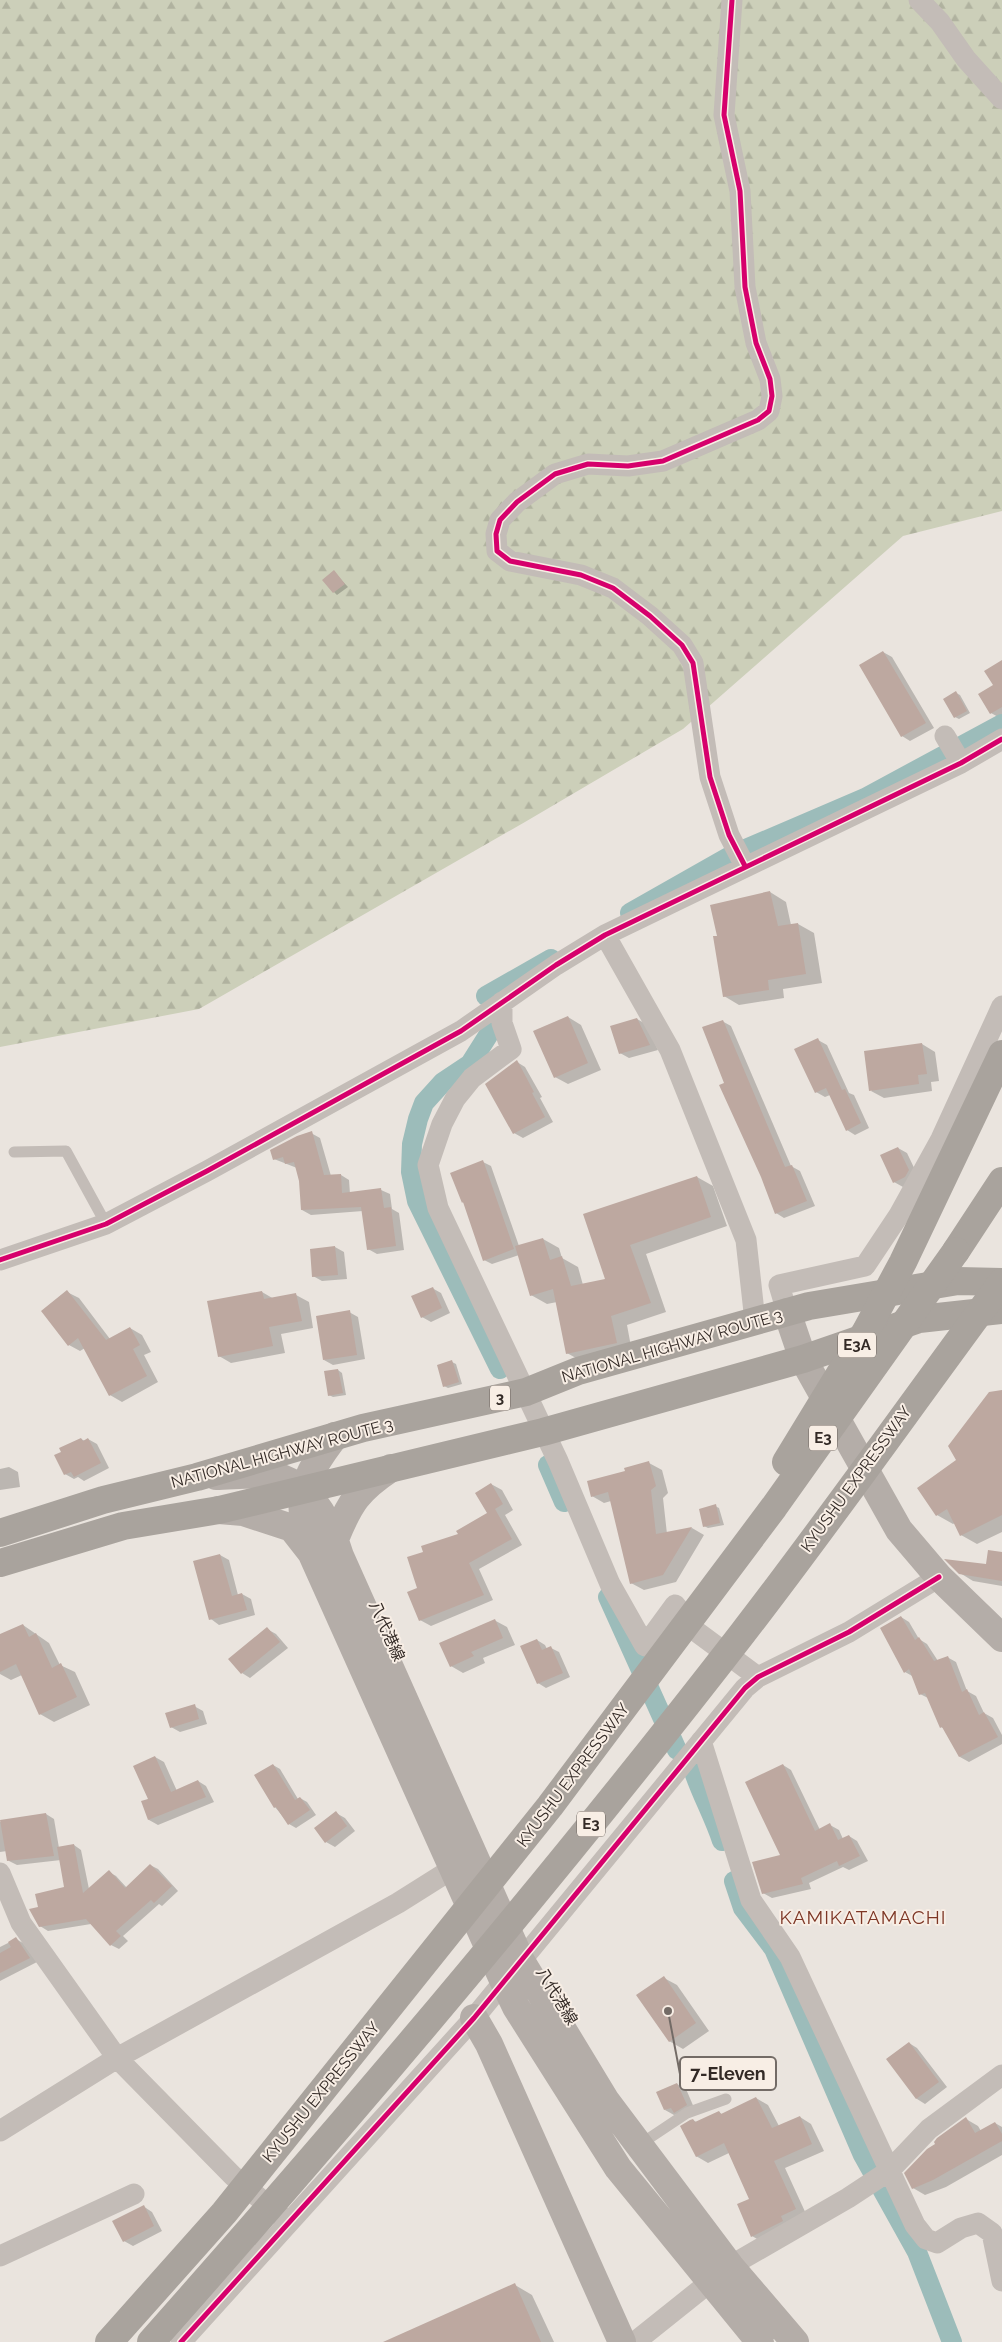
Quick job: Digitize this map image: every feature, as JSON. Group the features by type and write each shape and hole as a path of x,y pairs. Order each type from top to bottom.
{"highway":[{"name":"E3A","path":"687,1624 866,1330 931,1206 1002,1054"},
{"name":"KYUSHU EXPRESSWAY","path":"109,2342 224,2213 550,1806 687,1624 837,1419 956,1251 1002,1180"},
{"name":"NATIONAL HIGHWAY ROUTE 3","path":"0,1532 103,1500 197,1477 335,1436 526,1392 578,1371 798,1309 958,1281 1002,1282"},
{"name":"KYUSHU EXPRESSWAY","path":"151,2342 449,1999 743,1632 1002,1282"},
{"path":"743,1632 806,1564 1002,1312"},
{"path":"0,1563 124,1526 219,1510 543,1432 803,1359 919,1319 1002,1312"}],"main road":[{"path":"1002,1268 970,1270 798,1309 803,1359 900,1530 939,1577 1002,1638"},
{"name":"八代港線","path":"335,1436 310,1472 303,1490 303,1528 311,1552 516,2007 618,2168 720,2274 795,2342"},
{"path":"335,1539 348,1508 366,1485 391,1468"},
{"name":"八代港線","path":"197,1477 252,1475 281,1477 303,1490 318,1508 335,1539 340,1556 521,1962 606,2101 639,2145 720,2274 760,2342"},
{"name":"八代港線","path":"219,1510 243,1512 292,1528 311,1552"},
{"path":"474,2018 489,2044 622,2342"}],"street":[{"path":"732,0 724,115 740,191 745,287 756,343 770,379 772,396 769,411 758,420 663,461 628,466 588,464 555,474 517,502 500,520 496,534 497,551 510,560 581,575 613,588 650,616 682,645 693,663 710,777 729,835 745,866"},
{"path":"919,0 940,22 966,59 1002,98"},
{"path":"945,736 961,763"},
{"path":"0,1260 106,1224 461,1031 556,965 605,935 961,763 1002,738"},
{"path":"605,935 670,1050 746,1240 755,1321"},
{"path":"502,1002 502,1023 512,1049 472,1078 455,1099 442,1124 428,1165 438,1208 558,1461 610,1584 645,1646 675,1605 697,1632 758,1676"},
{"path":"798,1309 779,1285 865,1266 899,1215 941,1139 1002,1006"},
{"path":"181,2342 474,2018 745,1688 758,1676 849,1632 939,1577"},
{"path":"701,1741 752,1900 790,1957 915,2225 926,2239 937,2243 961,2228 978,2222 992,2233 1002,2281"},
{"path":"0,2131 117,2058 398,1903 452,1868"},
{"path":"0,1873 21,1923 117,2058 233,2176 288,2222"},
{"path":"635,2342 720,2274 848,2198 889,2171 929,2129 1002,2075"},
{"path":"0,2256 134,2194"}],"lane":[{"path":"14,1152 66,1151 106,1224"},
{"path":"639,2145 687,2113 726,2099"}],"green space":[{"path":"0,0 1002,0 1002,511 903,536 683,729 199,1009 0,1047"}],"building":[{"path":"334,570 345,584 333,593 322,580"},
{"path":"883,651 926,723 901,737 859,665"},
{"path":"1002,660 1002,707 990,714 978,694 993,685 984,671"},
{"path":"956,691 967,711 954,718 943,699"},
{"path":"770,891 778,926 798,923 806,974 768,980 769,990 723,997 713,936 717,936 710,905"},
{"path":"568,1016 588,1063 554,1078 533,1031"},
{"path":"637,1018 650,1045 619,1054 610,1026"},
{"path":"723,1020 785,1167 792,1165 807,1201 775,1214 761,1177 719,1085 724,1083 702,1027"},
{"path":"818,1038 842,1090 845,1089 861,1123 846,1131 826,1088 815,1093 794,1049"},
{"path":"922,1043 927,1074 918,1075 919,1084 869,1091 864,1051"},
{"path":"517,1060 545,1117 513,1134 485,1084"},
{"path":"312,1131 324,1175 341,1174 342,1193 381,1188 384,1208 391,1207 396,1246 367,1250 361,1207 301,1210 299,1181 294,1162 285,1164 283,1157 273,1160 270,1150 297,1136"},
{"path":"898,1147 909,1170 905,1177 893,1183 880,1155"},
{"path":"483,1160 514,1249 483,1261 463,1202 450,1173"},
{"path":"697,1176 711,1217 630,1245 651,1303 611,1316 617,1343 566,1354 553,1289 530,1296 515,1246 543,1238 550,1260 562,1256 571,1286 605,1279 583,1214"},
{"path":"335,1246 338,1275 312,1277 310,1249"},
{"path":"433,1287 442,1308 421,1318 411,1296"},
{"path":"67,1290 106,1340 130,1327 140,1345 133,1349 147,1376 109,1396 78,1338 68,1346 41,1311"},
{"path":"262,1291 264,1299 296,1293 302,1321 269,1327 273,1346 218,1357 207,1301"},
{"path":"350,1310 357,1355 323,1360 316,1316"},
{"path":"452,1360 459,1382 443,1387 437,1365"},
{"path":"338,1369 343,1393 328,1396 324,1371"},
{"path":"1002,1390 1002,1515 960,1536 947,1509 936,1516 917,1488 956,1460 948,1446 989,1392"},
{"path":"81,1438 83,1441 88,1438 101,1463 74,1477 71,1472 64,1475 54,1455 61,1452 59,1448"},
{"path":"649,1461 656,1486 651,1490 656,1534 692,1527 663,1575 630,1584 608,1492 591,1497 587,1481 625,1471 624,1468"},
{"path":"491,1483 503,1504 495,1509 512,1539 469,1563 484,1595 419,1621 407,1592 417,1588 407,1557 423,1552 421,1546 458,1534 456,1531 487,1513 475,1493"},
{"path":"716,1504 720,1523 703,1527 699,1509"},
{"path":"988,1550 1002,1552 1002,1581 959,1574 944,1559 986,1564"},
{"path":"220,1554 232,1596 242,1593 247,1610 209,1620 193,1561"},
{"path":"901,1616 915,1640 919,1637 934,1661 948,1656 962,1692 967,1689 979,1715 984,1712 998,1737 959,1757 942,1727 940,1728 925,1693 919,1695 909,1669 904,1673 880,1628"},
{"path":"495,1619 503,1638 471,1652 474,1656 450,1667 439,1643"},
{"path":"23,1624 29,1637 36,1633 52,1668 61,1663 77,1697 39,1715 16,1664 0,1672 0,1634"},
{"path":"267,1627 280,1642 241,1674 228,1659"},
{"path":"537,1639 542,1650 551,1646 563,1673 537,1684 520,1646"},
{"path":"195,1704 199,1719 170,1728 165,1713"},
{"path":"155,1756 171,1792 198,1780 206,1797 148,1820 141,1801 148,1799 133,1766"},
{"path":"273,1764 295,1800 300,1797 310,1810 288,1825 276,1807 274,1808 254,1775"},
{"path":"783,1764 815,1831 830,1823 838,1840 849,1835 860,1856 839,1866 837,1861 801,1878 803,1884 762,1894 752,1862 780,1855 745,1782"},
{"path":"336,1811 347,1826 325,1843 314,1828"},
{"path":"46,1813 54,1856 7,1861 0,1820"},
{"path":"74,1844 83,1893 109,1870 125,1888 150,1864 172,1886 154,1903 151,1900 116,1931 121,1936 110,1946 86,1919 39,1927 29,1909 38,1907 35,1894 64,1887 57,1847"},
{"path":"16,1937 30,1958 0,1973 0,1953 11,1947 8,1942"},
{"path":"664,1976 696,2023 669,2042 636,1995"},
{"path":"909,2042 939,2082 916,2099 886,2059"},
{"path":"677,2083 687,2105 674,2113 671,2108 664,2110 656,2092"},
{"path":"756,2097 772,2128 800,2116 812,2144 774,2161 796,2209 781,2216 783,2221 751,2237 737,2204 749,2199 724,2143 696,2157 680,2126 690,2120 693,2119 695,2122 719,2111 721,2114"},
{"path":"966,2117 975,2133 995,2122 1002,2134 1002,2141 933,2180 912,2189 904,2173 927,2149 935,2144 934,2142 937,2138"},
{"path":"144,2205 154,2226 123,2242 112,2221"},
{"path":"515,2283 541,2342 383,2342"}],"waterway":[{"path":"630,913 734,854 865,798 1002,724"},
{"path":"486,996 551,959"},
{"path":"494,1026 470,1064 443,1082 424,1103 412,1144 411,1172 417,1201 500,1369"},
{"path":"548,1465 564,1502"},
{"path":"608,1597 677,1750"},
{"path":"693,1769 722,1841"},
{"path":"734,1881 743,1908 774,1949 863,2155 917,2252 952,2342"}],"cycle path":[{"path":"732,0 724,115 740,191 745,287 756,343 770,379 772,396 769,411 758,420 663,461 628,466 588,464 555,474 517,502 500,520 496,534 497,551 510,561 581,575 613,588 650,616 682,645 693,663 710,777 729,835 745,866"},
{"path":"0,1260 106,1224 207,1171 461,1031 556,965 605,935 961,763 1002,739"},
{"path":"181,2342 474,2018 745,1688 758,1677 849,1632 939,1577"}],"place":[{"name":"7-Eleven","path":"668,2011"}],"district":[{"name":"KAMIKATAMACHI","path":"863,1917"}]}
